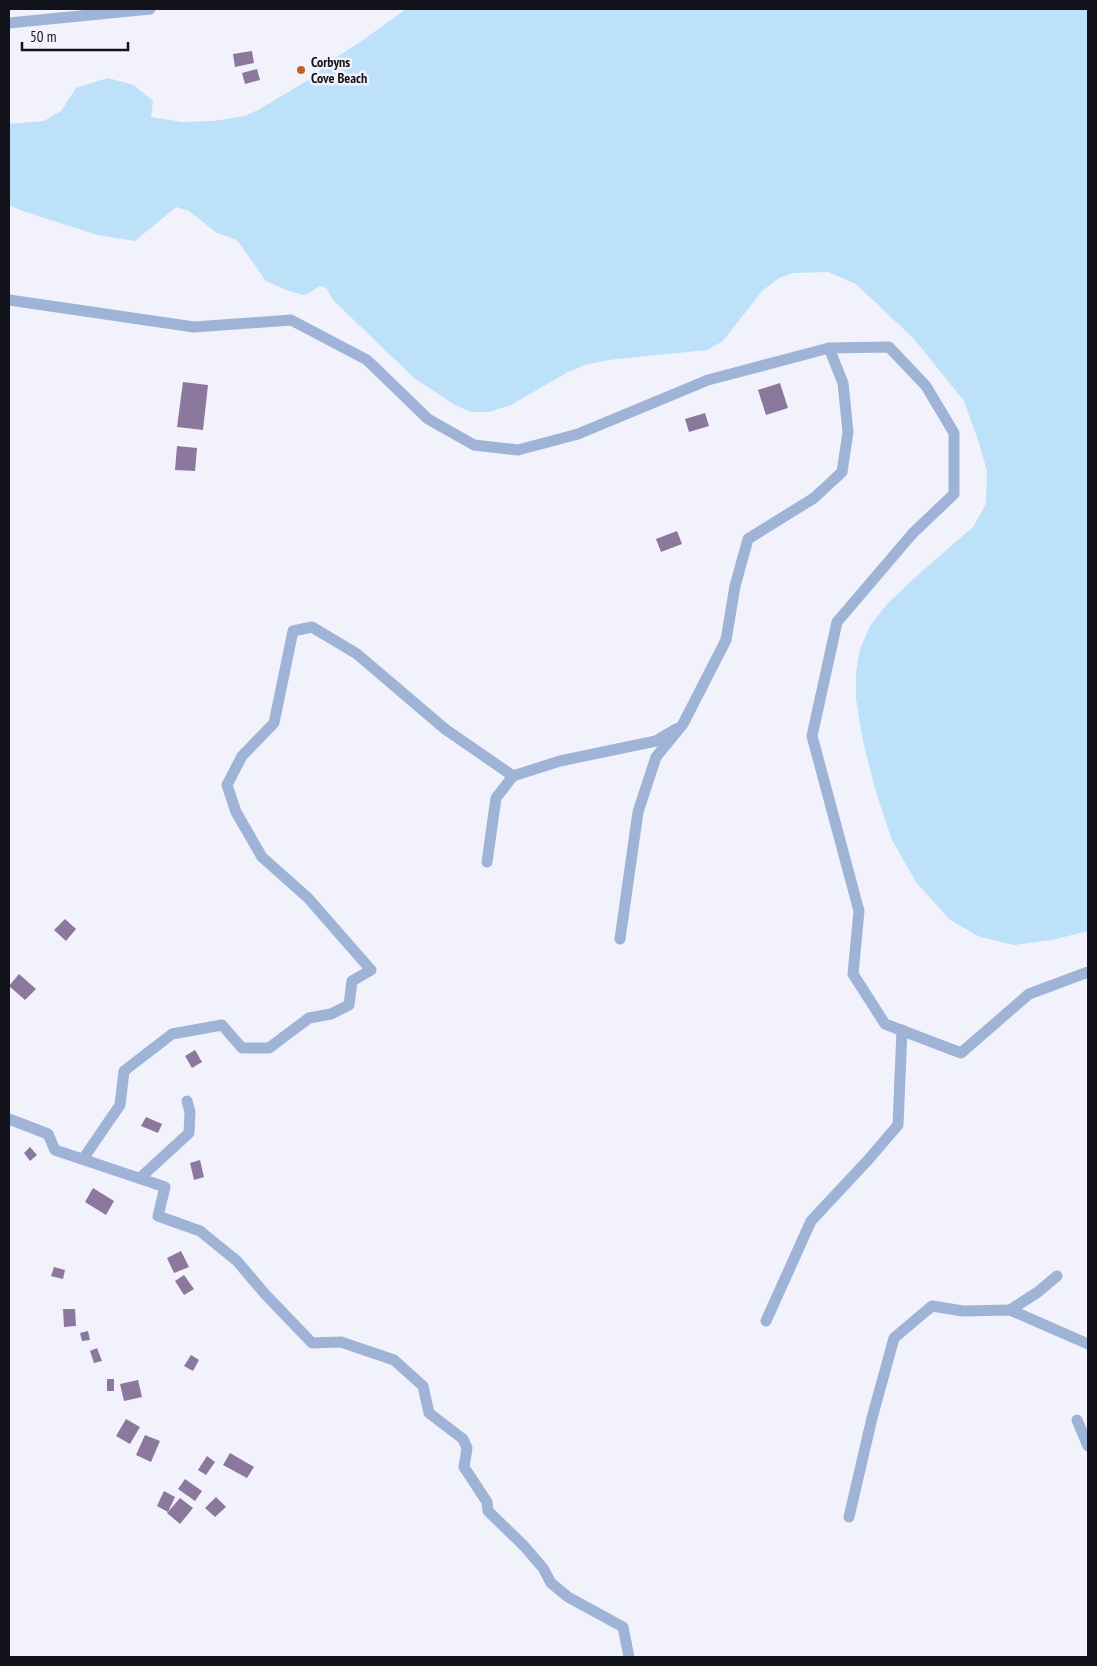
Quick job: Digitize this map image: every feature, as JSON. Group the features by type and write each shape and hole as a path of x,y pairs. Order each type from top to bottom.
{"street":[{"path":"9,23 150,9"},
{"path":"9,300 194,326 291,320 367,360 428,419 474,445 518,450 578,434 708,380 829,348 889,347 926,386 954,433 954,494 913,534 837,622 812,736 859,911 853,974 884,1024 961,1053 1029,994 1088,972"},
{"path":"620,939 638,812 656,757 683,724 726,640 736,586 748,539 814,498 842,472 848,432 843,383 829,348"},
{"path":"83,1158 120,1105 124,1071 172,1034 222,1025 242,1048 269,1048 309,1018 331,1014 349,1005 352,981 371,970 308,898 262,857 236,812 228,786 242,756 274,723 293,631 312,627 356,654 445,729 513,776"},
{"path":"487,862 496,798 513,776 560,761 656,741 683,724"},
{"path":"766,1321 811,1221 898,1125 902,1030"},
{"path":"140,1178 189,1133 190,1112 188,1101"},
{"path":"9,1119 48,1134 55,1150 165,1187 158,1216 200,1231 237,1261 265,1294 312,1343 341,1342 394,1360 423,1386 429,1413 463,1439 467,1448 464,1467 487,1502 488,1511 524,1546 543,1568 551,1583 568,1597 623,1627 629,1657"},
{"path":"1010,1310 1038,1292 1057,1276"},
{"path":"849,1517 872,1418 894,1338 932,1306 963,1311 1010,1310 1088,1344"},
{"path":"1077,1420 1088,1446"}],"water":[{"path":"406,9 1088,9 1088,931 1052,940 1014,945 980,937 950,920 916,882 891,838 876,792 863,741 856,699 856,672 860,649 870,626 888,603 973,527 986,504 987,471 964,401 914,339 856,284 828,272 794,273 779,278 762,291 723,341 707,350 608,360 585,365 568,372 511,405 489,412 471,412 455,405 414,378 333,300 326,288 320,286 302,295 266,281 237,240 217,233 189,211 176,207 135,241 97,235 9,205 9,124 44,121 61,111 76,88 108,78 134,85 153,101 151,117 182,122 214,121 244,116 258,110 310,79 332,60"}],"building":[{"path":"252,51 254,63 235,67 233,54"},
{"path":"257,69 260,80 245,84 242,73"},
{"path":"183,382 208,385 203,430 177,427"},
{"path":"780,383 788,408 766,415 758,390"},
{"path":"705,413 709,426 689,432 685,419"},
{"path":"177,446 197,448 195,471 175,470"},
{"path":"677,531 682,544 661,552 656,539"},
{"path":"65,919 76,929 66,941 54,930"},
{"path":"19,974 36,989 25,1000 9,986"},
{"path":"195,1050 202,1062 192,1068 185,1056"},
{"path":"146,1117 162,1124 158,1133 141,1126"},
{"path":"30,1147 37,1155 30,1161 24,1153"},
{"path":"200,1160 204,1177 194,1180 190,1163"},
{"path":"93,1188 114,1201 106,1215 85,1202"},
{"path":"181,1251 189,1267 174,1273 167,1258"},
{"path":"54,1267 65,1270 63,1279 51,1276"},
{"path":"184,1275 194,1289 184,1295 175,1281"},
{"path":"63,1309 75,1309 76,1326 64,1327"},
{"path":"88,1331 90,1340 82,1341 80,1333"},
{"path":"97,1348 102,1361 94,1363 90,1351"},
{"path":"191,1355 199,1360 193,1371 184,1366"},
{"path":"107,1379 114,1379 114,1391 107,1391"},
{"path":"138,1380 142,1397 124,1401 120,1384"},
{"path":"126,1419 140,1427 130,1444 116,1436"},
{"path":"145,1435 160,1441 151,1462 136,1455"},
{"path":"230,1453 254,1467 247,1478 223,1465"},
{"path":"207,1456 215,1462 206,1475 198,1470"},
{"path":"185,1479 202,1491 195,1501 178,1489"},
{"path":"164,1491 175,1497 168,1512 157,1506"},
{"path":"216,1497 226,1507 215,1517 205,1508"},
{"path":"180,1498 193,1508 180,1524 167,1513"}],"place":[{"name":"Corbyns Cove Beach","path":"301,70"}]}
